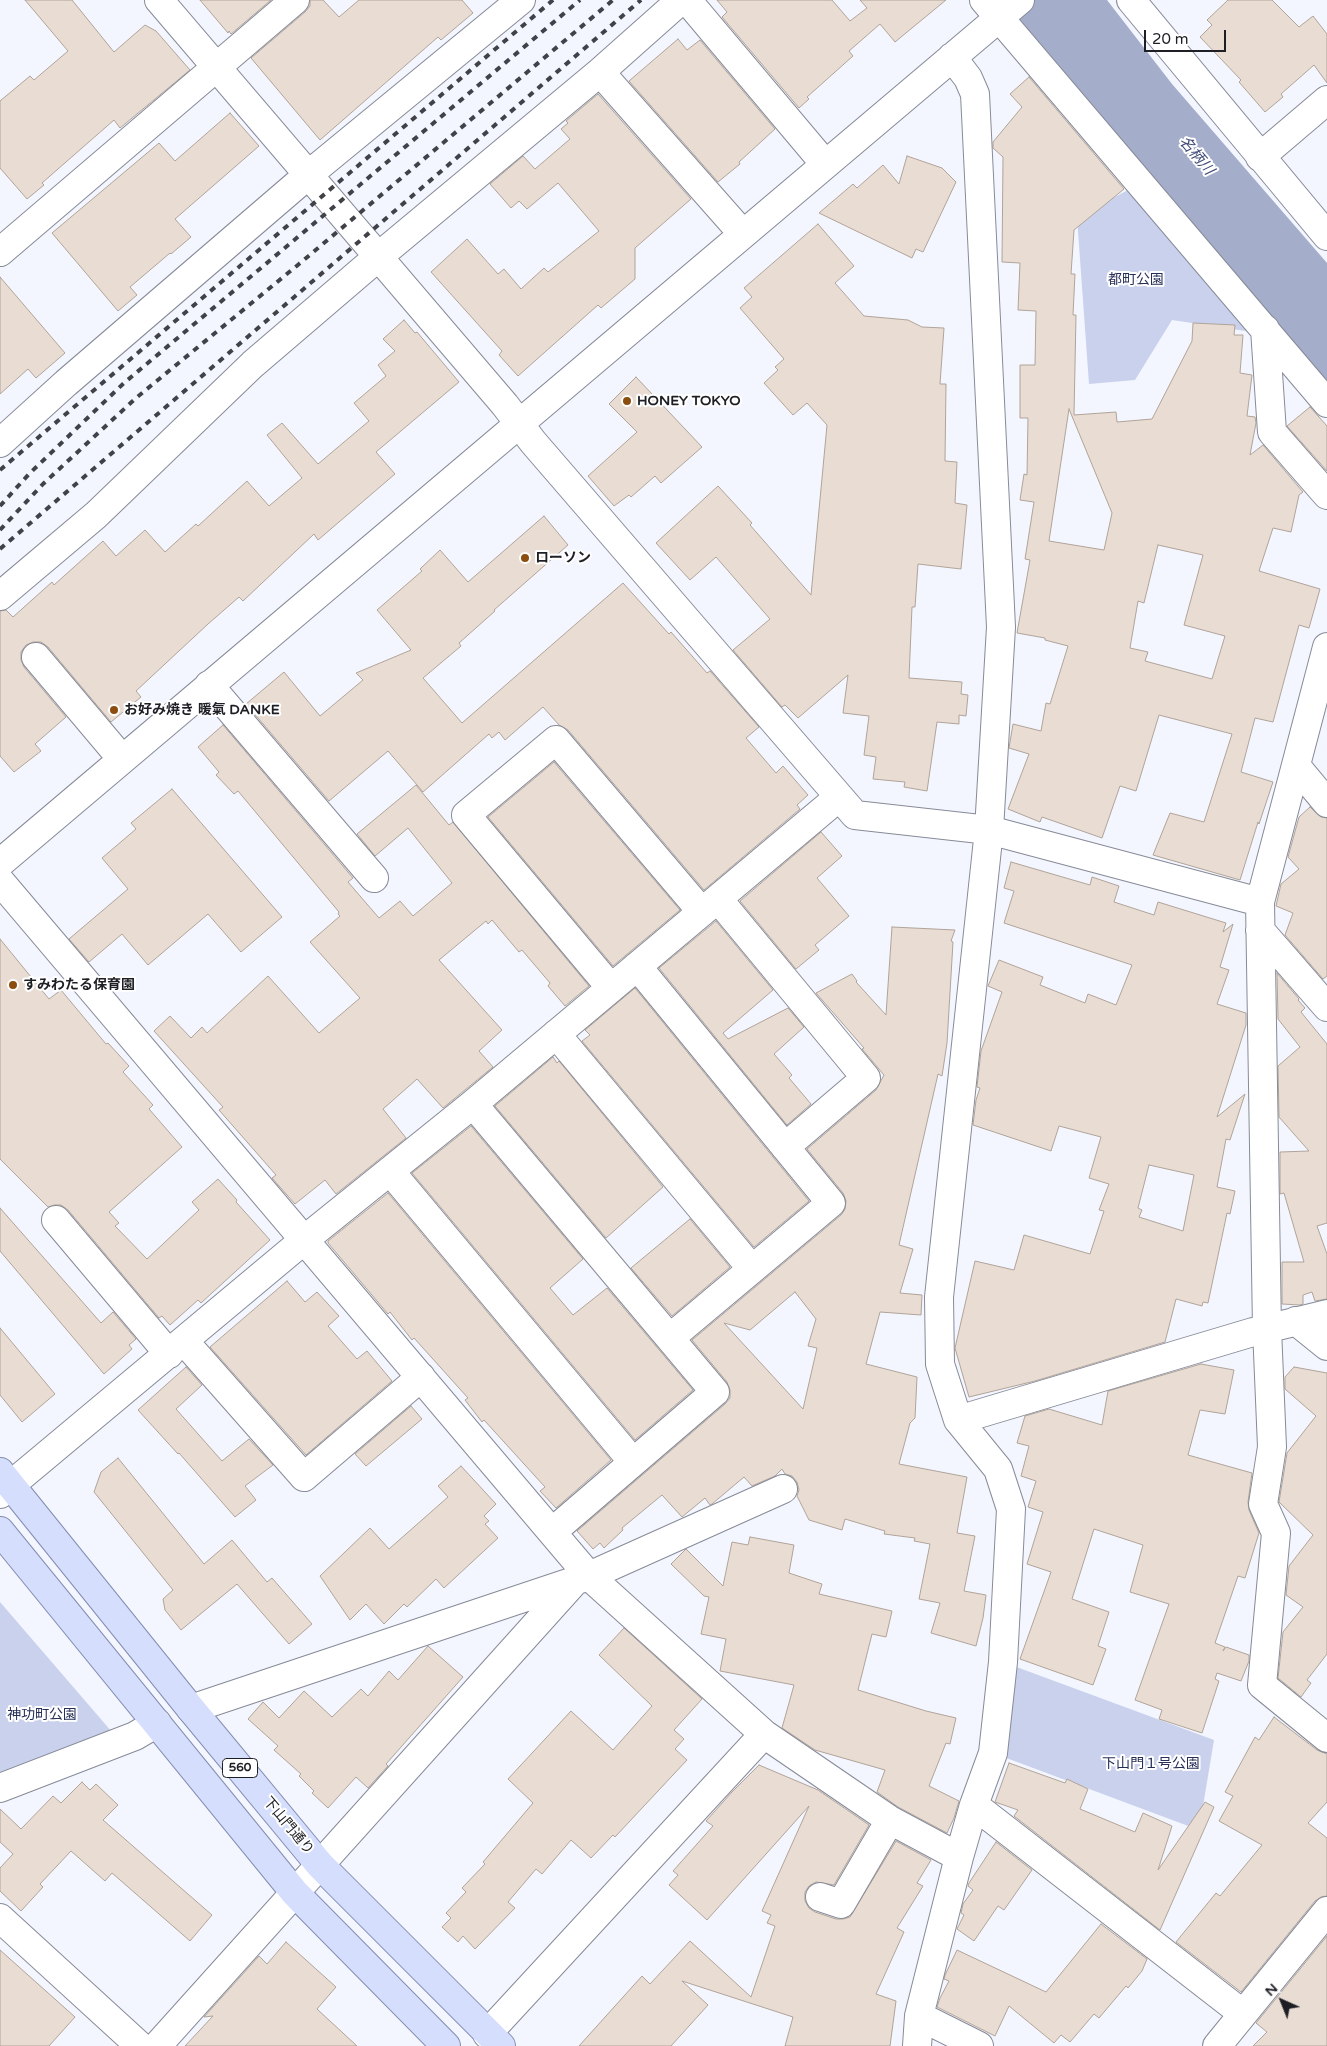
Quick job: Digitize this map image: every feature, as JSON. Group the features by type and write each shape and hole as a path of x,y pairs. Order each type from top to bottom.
{"main road":[{"name":"下山門通り","path":"4,1483 320,1865 494,2040"},
{"name":"560","path":"0,1531 295,1893 446,2046"}],"street":[{"path":"159,0 505,405 518,424 855,816 989,830 1260,902"},
{"path":"0,252 295,0"},
{"path":"0,443 66,383 308,175 521,0"},
{"path":"0,596 96,515 253,364 600,72 681,0"},
{"path":"687,0 826,164"},
{"path":"1131,0 1327,236"},
{"path":"0,862 952,57 1002,7 1327,403"},
{"path":"917,2046 919,2016 959,1857 974,1805 993,1753 1003,1662 1011,1509 998,1469 958,1420 940,1364 939,1297 989,830 1000,617 975,94 968,78 952,57"},
{"path":"600,72 743,234"},
{"path":"1260,157 1327,100"},
{"path":"1265,329 1272,432 1327,495"},
{"path":"1327,647 1260,902 1267,1329 1272,1447 1263,1504 1276,1533 1262,1685 1327,1738"},
{"path":"36,657 122,759"},
{"path":"209,685 374,878"},
{"path":"611,988 466,815 556,740 710,905 866,1078 785,1147"},
{"path":"1296,766 1327,804"},
{"path":"4,1483 176,1347 472,1104 839,797"},
{"path":"0,881 552,1532 582,1578 764,1734 890,1820 959,1857"},
{"path":"1260,930 1325,1001"},
{"path":"637,966 831,1203 670,1338"},
{"path":"556,1034 752,1269"},
{"path":"472,1104 715,1392 552,1532"},
{"path":"390,1171 633,1462"},
{"path":"56,1220 176,1347 304,1477 421,1377"},
{"path":"958,1420 1267,1329 1327,1314"},
{"path":"1296,1321 1327,1346"},
{"path":"191,1709 582,1578 783,1489"},
{"path":"157,2046 582,1578"},
{"path":"0,1788 135,1736 156,1723"},
{"path":"494,2040 764,1734"},
{"path":"974,1805 1231,2034 1327,1911"},
{"path":"820,1897 842,1904 890,1820"},
{"path":"0,1918 140,2046"},
{"path":"919,2016 979,2046"}],"green space":[{"name":"都町公園","path":"1128,190 1259,333 1172,320 1135,380 1089,384 1077,217"},
{"name":"神功町公園","path":"0,1602 112,1732 0,1775"},
{"name":"下山門１号公園","path":"1003,1662 1214,1740 1199,1830 993,1753"}],"water":[{"name":"名柄川","path":"996,0 1107,0 1172,84 1327,263 1327,393"}],"building":[{"path":"25,0 72,0 114,52 145,25 156,31 190,70 120,128 114,120 42,183 44,185 27,199 0,168 0,101 30,76 34,80 68,51"},
{"path":"200,0 271,0 231,34 229,31 228,33"},
{"path":"310,0 323,0 339,17 359,0 462,0 473,13 441,40 438,37 320,140 251,58 305,12 310,6"},
{"path":"717,0 832,0 850,21 867,8 860,0 946,0 895,42 880,24 849,51 853,56 807,97 809,99 799,108 722,17 727,12"},
{"path":"1228,0 1272,0 1299,27 1313,16 1327,34 1327,83 1314,65 1281,94 1283,97 1265,112 1239,82 1241,80 1200,37 1212,25 1207,20"},
{"path":"678,39 687,50 700,40 775,129 739,162 740,164 718,182 629,81"},
{"path":"1029,77 1124,189 1074,230 1071,274 1075,274 1073,315 1076,315 1074,415 1116,412 1117,422 1152,419 1192,341 1193,323 1235,325 1234,335 1243,335 1240,373 1252,375 1247,416 1255,417 1256,423 1250,455 1263,445 1303,492 1299,495 1291,532 1273,528 1259,571 1320,589 1309,628 1299,625 1273,722 1255,718 1241,772 1273,782 1240,880 1153,855 1170,813 1204,822 1232,734 1159,715 1136,791 1120,786 1102,838 1042,817 1040,822 1008,809 1029,754 1009,748 1013,724 1041,731 1046,703 1050,704 1068,646 1045,640 1045,638 1017,633 1030,560 1025,559 1034,502 1020,500 1024,474 1027,475 1028,418 1020,418 1020,365 1035,365 1036,311 1018,310 1020,263 1002,262 1003,157 993,148 993,142 1022,107 1010,94","holes":["1069,409 1112,513 1104,550 1049,541","1158,545 1203,555 1184,625 1225,636 1212,679 1145,661 1148,652 1130,648 1138,601 1144,603"]},
{"path":"598,94 691,199 635,248 635,279 601,308 598,305 518,376 499,355 502,351 431,272 467,239 498,274 504,269 521,289 544,268 548,272 599,231 558,183 527,209 519,201 511,208 490,184 523,156 535,169 570,139 561,129 568,123 566,121"},
{"path":"230,113 259,146 175,219 191,237 130,287 137,295 118,311 52,233 159,143 175,161"},
{"path":"907,156 942,168 956,182 923,252 916,249 912,258 819,213 853,184 857,188 883,165 899,184"},
{"path":"818,224 854,266 835,283 864,316 908,320 922,327 944,328 940,384 946,384 945,461 957,462 955,503 967,505 961,569 918,564 915,607 912,607 909,678 962,682 961,694 968,695 966,716 959,715 959,724 937,722 927,791 904,787 905,782 873,779 876,757 864,755 869,716 843,713 848,675 798,718 785,705 782,707 733,650 770,619 716,557 690,580 656,543 718,486 752,523 750,525 811,595 827,425 807,403 793,415 764,383 778,370 775,367 784,359 740,308 752,297 744,288"},
{"path":"0,277 65,353 36,378 28,369 0,394"},
{"path":"404,320 415,333 417,332 459,382 376,452 395,474 318,540 314,534 243,601 239,597 208,624 136,691 141,697 111,722 48,647 41,642 33,642 26,645 21,652 21,660 24,667 66,717 35,744 41,751 14,772 0,756 0,611 6,610 13,617 52,582 54,585 103,541 116,556 145,530 165,552 196,524 198,526 247,481 269,506 302,478 267,435 282,423 318,464 369,421 354,403 386,376 378,365 395,351 383,339"},
{"path":"636,377 702,447 661,483 655,476 631,497 629,495 614,506 588,476 637,432 609,404"},
{"path":"1310,407 1327,426 1327,471 1287,426"},
{"path":"544,516 568,545 494,610 459,643 461,646 423,678 462,723 623,583 669,634 671,632 707,673 710,671 759,727 746,738 776,773 783,766 808,795 797,805 800,809 704,890 568,730 559,725 543,707 505,740 499,732 492,738 489,734 423,792 388,751 329,801 246,704 284,672 320,716 363,680 356,673 411,650 377,610 422,571 420,569 440,550 468,582"},
{"path":"223,725 353,878 348,882 379,918 400,901 413,916 452,883 408,828 375,856 357,834 416,785 449,825 453,822 589,986 565,1006 548,986 550,983 522,950 519,952 492,920 488,924 486,921 439,960 502,1030 479,1051 493,1067 443,1108 417,1079 383,1109 406,1138 336,1194 325,1180 295,1204 272,1178 276,1175 219,1110 223,1107 154,1031 170,1016 191,1038 202,1027 207,1033 268,976 319,1033 360,998 310,942 340,916 339,912 238,791 234,794 216,775 219,772 198,747"},
{"path":"554,762 680,910 613,966 488,817"},
{"path":"172,789 282,917 241,952 208,914 148,965 122,934 89,962 69,939 128,889 102,858 136,829 131,823"},
{"path":"1310,807 1321,817 1327,818 1327,976 1323,979 1285,935 1293,913 1276,906 1281,884 1299,869 1288,857 1299,817"},
{"path":"821,832 842,856 817,878 849,916 815,945 819,950 796,969 740,901"},
{"path":"1011,862 1090,885 1092,877 1119,886 1114,902 1154,915 1158,902 1226,923 1223,932 1233,924 1220,967 1229,970 1217,1004 1246,1013 1246,1025 1217,1117 1245,1094 1230,1140 1226,1139 1217,1187 1235,1191 1230,1214 1227,1213 1208,1303 1203,1302 1202,1306 1176,1299 1165,1342 1035,1381 969,1397 955,1348 975,1261 1014,1270 1024,1235 1090,1254 1104,1211 1099,1210 1109,1184 1089,1178 1101,1137 1059,1126 1051,1151 973,1125 976,1100 980,1088 977,1087 981,1051 1002,992 988,986 999,960 1043,977 1040,985 1085,1003 1088,994 1116,1005 1132,965 1004,923 1014,891 1004,888","holes":["1149,1165 1194,1175 1183,1231 1139,1217 1142,1210 1138,1208"]},
{"path":"716,921 773,990 723,1033 728,1039 788,1008 804,1027 774,1054 792,1075 789,1078 811,1104 787,1125 659,968"},
{"path":"892,927 955,930 951,941 953,942 947,1043 942,1076 938,1074 899,1245 913,1249 900,1293 922,1295 921,1315 880,1312 866,1364 917,1377 915,1418 910,1423 899,1464 967,1477 957,1533 975,1536 964,1591 986,1595 976,1646 931,1633 940,1603 919,1599 930,1544 914,1541 915,1538 884,1534 885,1531 845,1519 842,1530 809,1520 797,1496 799,1490 797,1482 792,1476 785,1474 782,1469 775,1476 752,1486 744,1477 712,1504 710,1505 705,1498 682,1517 662,1495 622,1528 623,1530 604,1548 600,1543 593,1549 577,1531 730,1398 727,1382 692,1340 841,1215 845,1209 846,1201 843,1193 807,1149 876,1090 884,1075 862,1049 864,1048 816,993 852,974 856,982 886,1015","holes":["795,1292 816,1319 808,1346 817,1348 803,1409 724,1323 750,1330"]},
{"path":"0,939 49,999 61,990 106,1044 108,1043 129,1066 123,1072 153,1105 149,1109 182,1147 109,1212 119,1223 115,1226 147,1259 199,1210 192,1202 218,1179 270,1240 201,1303 198,1300 170,1325 162,1316 159,1318 68,1210 61,1205 48,1207 0,1159"},
{"path":"1277,973 1299,999 1305,1008 1301,1012 1327,1044 1327,1223 1317,1226 1327,1254 1327,1299 1315,1301 1312,1292 1303,1295 1303,1304 1300,1305 1282,1304 1282,1262 1304,1262 1284,1193 1280,1194 1280,1152 1309,1151 1279,1117 1278,1066 1300,1047 1278,1019"},
{"path":"635,988 809,1201 754,1247 582,1041 590,1035 585,1030"},
{"path":"553,1057 557,1063 559,1061 663,1187 606,1238 495,1106"},
{"path":"471,1126 583,1259 550,1288 573,1315 607,1288 693,1390 635,1440 412,1173"},
{"path":"388,1193 611,1460 556,1508 540,1491 545,1487 484,1420 482,1422 465,1400 468,1398 414,1338 412,1340 390,1312 388,1314 328,1243 328,1241"},
{"path":"0,1208 101,1323 113,1312 136,1339 129,1345 132,1349 104,1374 0,1251"},
{"path":"690,1219 730,1267 672,1316 631,1268"},
{"path":"287,1281 305,1302 317,1292 339,1316 328,1326 357,1359 367,1351 392,1381 306,1455 210,1347"},
{"path":"0,1328 55,1394 22,1422 0,1395"},
{"path":"1201,1364 1234,1370 1225,1414 1200,1410 1188,1455 1252,1473 1248,1502 1249,1510 1259,1533 1245,1578 1238,1576 1215,1643 1225,1647 1223,1651 1226,1647 1249,1655 1249,1661 1241,1681 1217,1673 1215,1679 1219,1681 1202,1733 1159,1719 1162,1710 1135,1700 1169,1604 1130,1592 1143,1545 1094,1529 1072,1599 1109,1612 1098,1646 1106,1649 1093,1685 1020,1659 1051,1572 1027,1564 1043,1512 1028,1507 1036,1481 1021,1476 1029,1446 1017,1443 1025,1416 1049,1409 1102,1425 1108,1391"},
{"path":"186,1367 202,1385 176,1409 222,1461 249,1439 273,1465 245,1486 256,1500 235,1517 138,1410"},
{"path":"1294,1367 1327,1373 1327,1654 1307,1680 1311,1683 1301,1697 1278,1678 1283,1632 1303,1607 1286,1595 1289,1566 1313,1535 1279,1502 1287,1453 1316,1416 1285,1389 1285,1377"},
{"path":"411,1406 422,1419 366,1466 355,1454"},
{"path":"118,1458 204,1564 232,1540 267,1582 272,1578 312,1624 289,1644 237,1584 181,1630 165,1610 163,1599 173,1590 94,1492 101,1472"},
{"path":"461,1466 496,1504 484,1516 489,1521 485,1524 498,1538 444,1588 436,1579 407,1607 404,1604 384,1624 366,1604 350,1620 320,1576 370,1528 389,1549 448,1497 438,1486"},
{"path":"750,1537 794,1545 789,1573 822,1584 819,1594 892,1611 886,1637 872,1634 858,1690 926,1711 956,1718 950,1744 946,1743 929,1786 959,1801 947,1833 898,1807 877,1792 885,1770 815,1750 782,1728 794,1685 720,1671 726,1639 701,1634 709,1597 704,1596 671,1564 686,1549 723,1586 732,1542 748,1545"},
{"path":"624,1628 702,1699 674,1730 684,1739 675,1749 687,1760 615,1837 613,1835 591,1858 571,1840 542,1874 536,1869 508,1902 515,1908 475,1949 463,1936 458,1942 442,1927 451,1918 446,1913 466,1892 462,1888 485,1864 483,1862 533,1803 508,1779 571,1711 613,1750 652,1706 599,1655"},
{"path":"428,1646 463,1677 386,1764 388,1766 368,1788 356,1777 328,1808 312,1793 314,1791 299,1776 301,1774 274,1750 278,1746 248,1719 263,1702 279,1718 304,1691 332,1717 361,1689 368,1696 389,1671 398,1680"},
{"path":"1274,1717 1317,1750 1327,1754 1327,1802 1308,1823 1327,1838 1327,1896 1315,1901 1241,1992 1176,1942 1216,1893 1220,1896 1262,1845 1219,1821 1233,1796 1225,1792 1255,1737 1259,1740"},
{"path":"1009,1763 1065,1783 1067,1779 1088,1789 1080,1809 1135,1832 1143,1813 1172,1826 1158,1870 1205,1802 1214,1807 1160,1930 1014,1816 1018,1810 995,1802"},
{"path":"759,1765 818,1790 869,1825 834,1885 816,1882 809,1886 805,1892 805,1901 809,1908 815,1912 836,1919 850,1917 896,1841 931,1860 917,1883 923,1886 897,1928 904,1932 876,1994 896,2001 890,2046 785,2046 793,2017 682,1981 708,2005 671,2046 579,2046 642,1976 650,1984 690,1941 751,1997 775,1926 767,1923 771,1915 762,1911 809,1806 707,1920 669,1885 678,1875 673,1871 713,1826 706,1821"},
{"path":"82,1782 90,1790 96,1784 118,1805 103,1820 212,1915 190,1941 112,1873 105,1881 71,1851 40,1884 43,1887 21,1911 0,1891 0,1868 13,1854 0,1842 0,1809 21,1829 53,1796 61,1803"},
{"path":"996,1842 1032,1870 1004,1910 998,1906 974,1941 957,1929 964,1915 961,1913 963,1904 973,1890 968,1886 969,1883"},
{"path":"1101,1924 1147,1959 1142,1971 1128,1988 1126,1986 1099,2018 1094,2014 1070,2042 1061,2035 1054,2043 1009,2006 995,2036 937,2007 949,1981 944,1979 945,1975 957,1950 1046,1992"},
{"path":"1327,1936 1327,2046 1253,2046 1267,2032 1256,2023"},
{"path":"286,1942 336,1987 317,2009 357,2046 185,2046 213,2016 204,2017 259,1956 267,1964"},
{"path":"0,1950 75,2017 49,2046 0,2046"}],"railway":[{"path":"0,470 553,0"},
{"path":"0,506 29,474 124,383 580,0"},
{"path":"0,530 43,484 136,398 299,264 613,0"},
{"path":"0,549 641,0"}],"place":[{"name":"HONEY TOKYO","path":"627,401"},
{"name":"ローソン","path":"525,558"},
{"name":"お好み焼き 暖氣 DANKE","path":"114,710"},
{"name":"すみわたる保育園","path":"13,985"}]}
